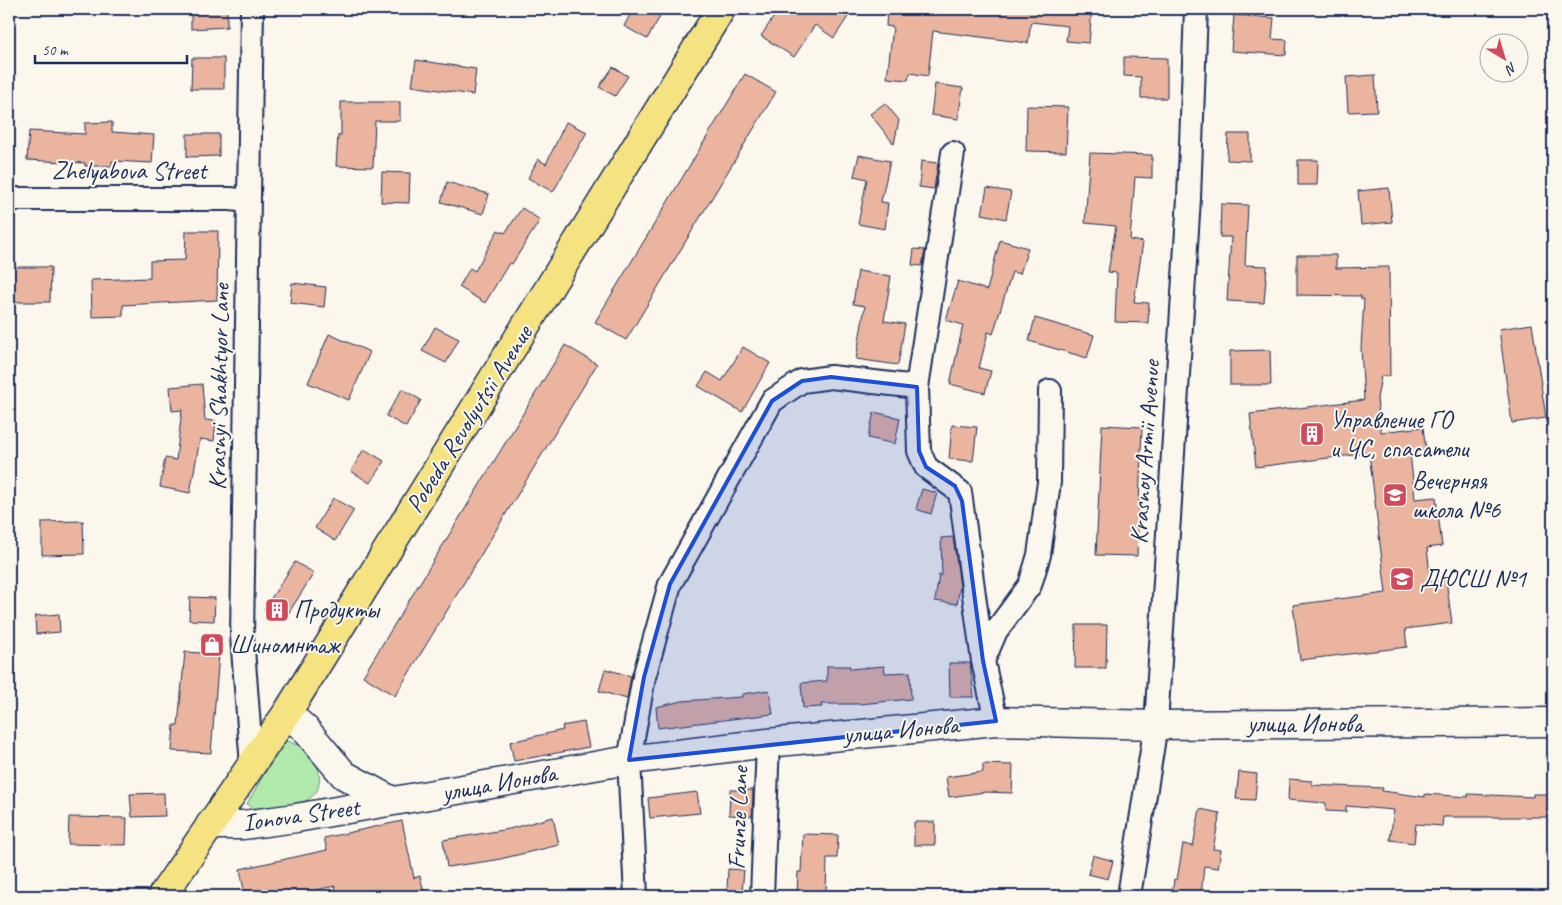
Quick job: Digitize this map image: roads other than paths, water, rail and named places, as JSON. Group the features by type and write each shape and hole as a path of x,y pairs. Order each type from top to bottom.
{"main road":[{"name":"Pobeda Revolyutsii Avenue","path":"162,896 287,713 721,9"},
{"path":"287,713 305,730 344,774 392,802"},
{"name":"улица Ионова","path":"392,802 629,760 768,743 996,721 1156,725 1553,722"},
{"name":"Ionova Street","path":"210,825 270,821 392,802"}],"street":[{"name":"Krasnyi Shakhtyor Lane","path":"252,9 242,636 252,766"},
{"name":"Krasnoy Armii Avenue","path":"1130,896 1156,725 1189,198 1196,9"},
{"path":"953,153 917,387 919,451 926,467 955,486 960,492 983,661 996,721"},
{"name":"Zhelyabova Street","path":"9,199 230,199 249,201"},
{"path":"636,896 629,760 644,678 670,584 772,401 802,381 832,377 917,387"},
{"path":"983,661 996,631 1030,585 1039,555 1049,482 1050,391"},
{"name":"Frunze Lane","path":"762,896 768,743"}],"place":[{"name":"Управление ГО и ЧС, спасатели","path":"1312,434"},
{"name":"Вечерняя школа №6","path":"1395,495"},
{"name":"ДЮСШ №1","path":"1402,579"},
{"name":"Продукты","path":"277,610"},
{"name":"Шиномнтаж","path":"212,645"}]}
